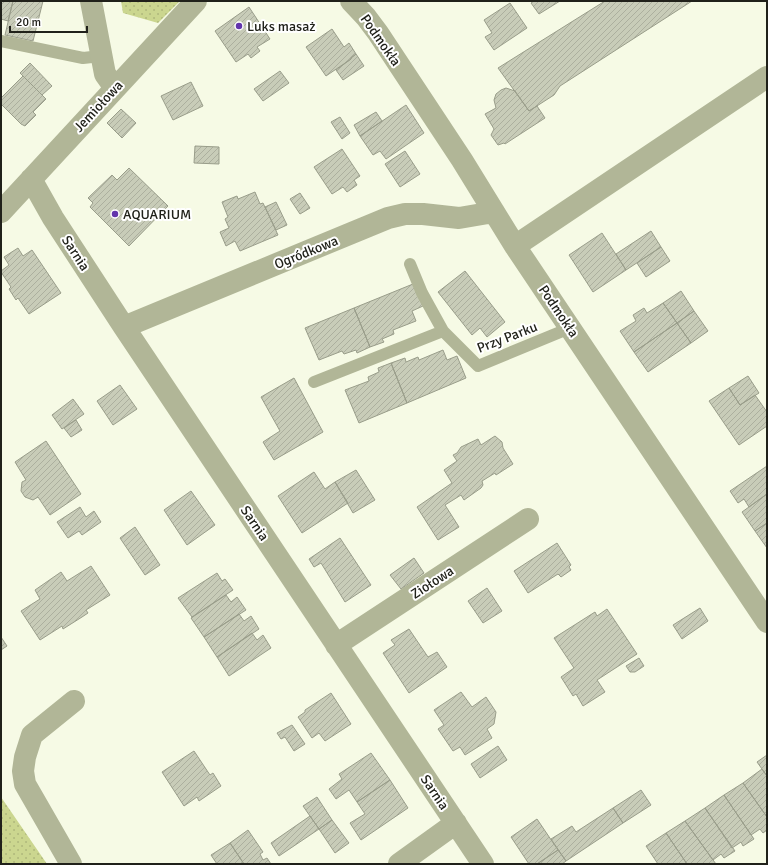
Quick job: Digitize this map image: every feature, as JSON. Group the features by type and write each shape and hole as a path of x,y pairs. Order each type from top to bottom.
{"street":[{"path":"91,1 105,74 115,88"},
{"name":"Jemiołowa","path":"1,212 196,1"},
{"name":"Podmokła","path":"351,1 378,33 462,160 515,246 767,622"},
{"path":"515,246 767,77"},
{"name":"Sarnia","path":"31,179 53,218 124,327 483,864"},
{"name":"Ogródkowa","path":"124,327 388,218 405,214 423,214 459,218 494,212"},
{"name":"Ziołowa","path":"336,645 528,519"},
{"path":"71,864 25,784 23,771 25,757 32,735 74,701"},
{"path":"399,864 456,823"}],"lane":[{"path":"1,40 83,58 101,56"},
{"name":"Przy Parku","path":"410,264 422,292 443,331 478,366 570,328"},
{"path":"314,382 443,331"}],"green space":[{"path":"121,1 180,1 158,23 123,13"},
{"path":"1,797 47,864 1,864"}],"building":[{"path":"1,1 13,1 8,21 1,19"},
{"path":"13,1 43,1 33,41 5,35"},
{"path":"534,1 560,1 539,14 531,3"},
{"path":"605,1 692,1 560,86 554,95 529,111 498,68"},
{"path":"510,3 527,28 494,50 485,37 492,33 484,20"},
{"path":"249,7 270,39 257,47 260,51 251,58 248,54 236,62 215,31"},
{"path":"332,29 344,47 349,43 356,54 326,76 306,47"},
{"path":"356,54 364,66 343,80 336,70"},
{"path":"30,63 52,86 42,95 20,73"},
{"path":"280,71 289,83 263,101 254,89"},
{"path":"23,76 46,99 33,112 36,115 25,126 21,124 1,104 1,98"},
{"path":"191,82 203,106 173,120 161,96"},
{"path":"506,88 515,91 529,111 537,106 545,118 505,144 498,145 491,135 494,129 485,114 496,108 494,100 496,94"},
{"path":"406,105 424,133 386,159 380,151 373,155 360,136"},
{"path":"121,109 136,123 122,138 107,123"},
{"path":"376,112 382,121 360,136 354,125"},
{"path":"340,117 350,133 342,139 331,122"},
{"path":"195,146 219,147 219,164 194,163"},
{"path":"342,149 360,176 354,180 357,185 347,192 343,187 332,194 314,167"},
{"path":"405,151 420,174 400,187 385,164"},
{"path":"129,168 168,206 129,246 90,207 93,203 88,198 112,175 117,180"},
{"path":"255,192 260,204 263,203 278,235 240,251 235,241 226,246 220,232 229,228 225,219 228,217 222,202 237,196 238,199"},
{"path":"300,193 310,208 300,214 290,199"},
{"path":"276,202 287,225 276,230 265,207"},
{"path":"651,231 661,247 626,270 616,254"},
{"path":"602,233 626,270 593,292 569,255"},
{"path":"661,247 670,261 646,277 637,263"},
{"path":"18,248 23,256 32,250 61,293 29,314 18,298 16,300 9,289 11,287 1,272 9,265 4,257"},
{"path":"465,271 505,322 487,337 480,328 472,335 438,292"},
{"path":"413,284 423,306 412,311 416,321 393,330 394,334 382,339 384,342 370,347 354,308"},
{"path":"681,291 694,311 677,323 663,303"},
{"path":"663,303 677,323 634,352 620,331 636,321 633,315 644,308 647,313"},
{"path":"354,308 370,347 357,353 356,350 344,354 342,351 319,360 305,328"},
{"path":"694,311 708,331 691,343 677,323"},
{"path":"677,323 691,343 648,372 634,352"},
{"path":"443,350 447,360 457,356 466,378 407,403 391,363 405,358 406,362 418,357 419,360"},
{"path":"391,363 407,403 359,423 345,390 369,381 368,377 379,372 378,368"},
{"path":"748,376 759,393 740,405 729,388"},
{"path":"294,378 323,432 274,460 263,442 280,431 261,397"},
{"path":"120,385 137,409 113,425 97,401"},
{"path":"729,388 740,405 755,395 767,412 767,426 739,445 709,401"},
{"path":"73,399 84,414 62,429 52,415"},
{"path":"76,420 82,430 71,437 64,428"},
{"path":"495,436 502,442 503,448 513,464 496,475 495,473 482,481 483,485 481,488 464,500 461,495 445,505 459,527 438,540 417,507 452,483 444,470 457,461 453,455 457,453 461,447 478,439 481,445"},
{"path":"46,441 81,494 50,515 38,497 33,500 25,497 21,491 22,482 26,480 15,462"},
{"path":"767,466 767,494 749,507 744,499 738,503 730,491"},
{"path":"356,470 375,500 353,513 335,482"},
{"path":"314,472 325,489 335,482 348,503 302,533 278,496"},
{"path":"191,491 215,525 187,545 164,510"},
{"path":"767,494 767,523 755,531 742,512"},
{"path":"80,507 86,517 94,511 101,522 82,535 79,531 68,538 57,522"},
{"path":"767,523 767,548 755,531"},
{"path":"135,527 160,565 145,575 120,538"},
{"path":"340,538 371,585 345,602 321,563 314,567 309,559"},
{"path":"557,543 571,565 569,567 571,570 561,577 558,574 528,593 514,571"},
{"path":"414,558 424,573 401,589 390,575"},
{"path":"91,566 110,595 86,610 88,613 82,617 63,629 62,626 40,640 21,611 40,599 35,590 61,572 67,581"},
{"path":"217,573 222,581 225,579 233,590 192,617 178,598"},
{"path":"487,588 502,611 483,623 468,601"},
{"path":"226,595 231,602 237,597 246,610 204,637 191,618"},
{"path":"700,608 708,621 682,639 673,625"},
{"path":"607,609 637,654 597,680 605,692 583,706 576,694 573,696 561,677 574,668 554,638 595,612 597,616"},
{"path":"239,614 244,621 251,616 259,629 217,657 204,637"},
{"path":"409,629 428,657 437,652 447,667 409,693 383,653 395,645 391,640"},
{"path":"252,633 257,640 263,635 271,648 229,676 217,657"},
{"path":"1,637 7,646 1,650"},
{"path":"639,658 644,666 635,672 630,672 626,666"},
{"path":"461,692 472,707 486,697 496,712 494,724 487,729 492,738 465,755 460,747 453,751 438,729 444,725 434,710"},
{"path":"331,693 351,724 325,741 319,733 312,738 298,717 305,712 305,710"},
{"path":"292,725 305,744 294,751 285,737 281,739 277,733"},
{"path":"498,746 507,760 480,778 471,764"},
{"path":"194,751 210,775 213,773 221,786 199,801 197,797 184,806 162,772"},
{"path":"371,753 390,780 357,802 349,790 336,799 329,789 342,779 339,774"},
{"path":"767,755 767,776 757,762"},
{"path":"762,769 767,776 767,817 743,783"},
{"path":"390,780 408,808 361,840 350,823 365,814 357,802"},
{"path":"743,783 767,817 767,830 763,833 760,829 751,835 724,795"},
{"path":"641,790 651,805 623,823 613,808"},
{"path":"724,795 754,839 743,846 741,842 732,848 705,808"},
{"path":"317,797 332,820 319,829 303,806"},
{"path":"613,808 623,823 566,861 551,839 572,826 576,832"},
{"path":"705,808 735,851 724,858 721,854 713,860 685,821"},
{"path":"310,816 319,829 279,856 271,843"},
{"path":"537,819 558,850 537,864 529,864 511,837"},
{"path":"332,820 349,843 335,853 319,829"},
{"path":"685,821 716,864 687,864 666,833"},
{"path":"248,830 263,852 260,854 263,860 267,858 271,864 244,864 230,843"},
{"path":"666,833 687,864 658,864 646,846"},
{"path":"230,843 244,864 217,864 211,855"},
{"path":"558,850 566,861 562,864 537,864"}],"place":[{"name":"Luks masaż","path":"239,26"},
{"name":"AQUARIUM","path":"115,214"}]}
